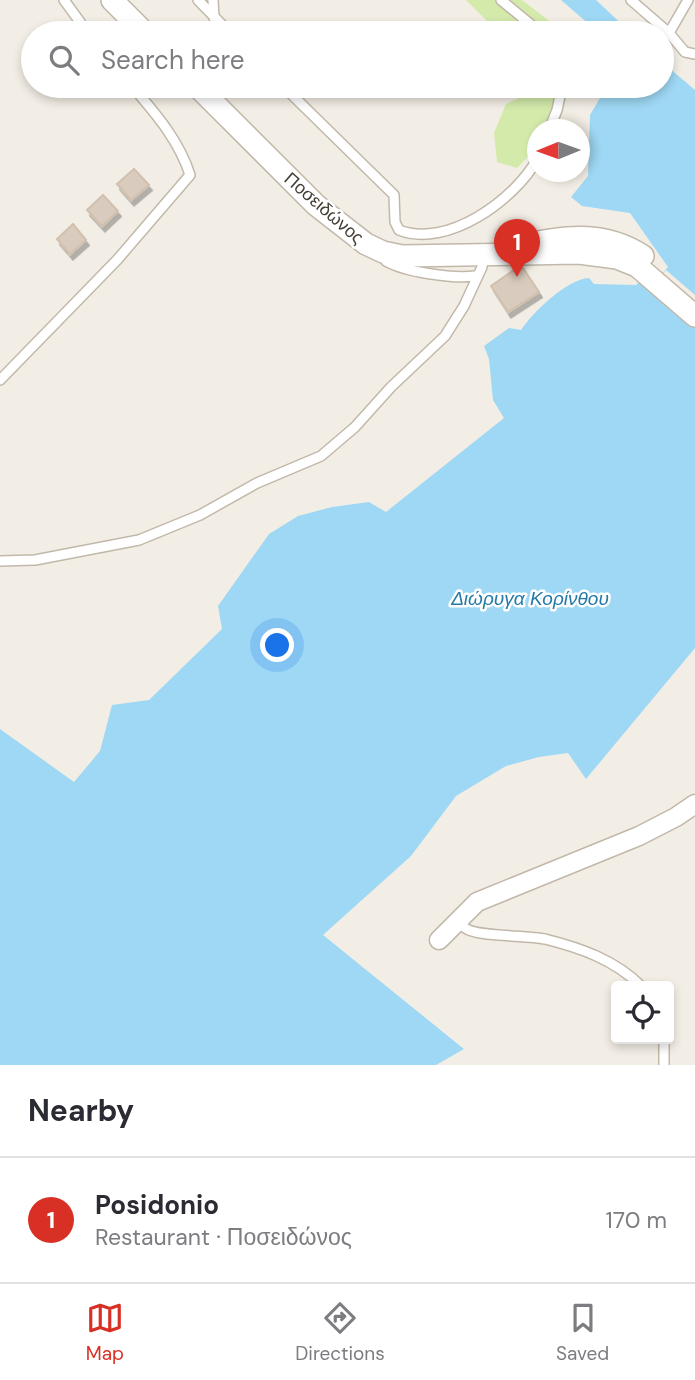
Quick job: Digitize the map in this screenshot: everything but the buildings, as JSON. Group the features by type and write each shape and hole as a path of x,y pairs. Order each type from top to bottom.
{"street":[{"path":"112,0 133,21"},
{"name":"Ποσειδώνος","path":"209,98 316,205 366,244 383,252 402,256 579,253 603,255 628,261 659,277"},
{"path":"659,277 695,300"},
{"path":"659,277 695,316"},
{"path":"439,940 477,902 639,836 695,804"}],"lane":[{"path":"64,0 79,21"},
{"path":"198,0 217,21"},
{"path":"213,0 214,18"},
{"path":"501,0 526,21"},
{"path":"631,0 655,21"},
{"path":"674,24 688,0"},
{"path":"674,39 685,52 695,54"},
{"path":"0,380 117,260 190,175 183,152 142,98"},
{"path":"295,98 394,195 395,222 399,230 411,235 452,230 472,220 508,195 527,171"},
{"path":"554,119 560,98"},
{"path":"366,244 389,263 404,268 462,278 475,276"},
{"path":"0,561 35,560 139,540 200,515 257,483 321,456 355,427 391,387 445,336 464,306 475,276 482,267 484,254"},
{"path":"459,920 466,929 482,935 510,934 545,939 606,959 636,981"},
{"path":"664,1044 664,1065"}],"green space":[{"path":"466,0 522,0 549,21 487,21"},
{"path":"519,98 567,98 559,119 527,119 527,158 517,168 497,162 494,133 506,104"}],"water":[{"path":"561,0 596,0 618,21 585,21"},
{"name":"Διώρυγα Κορίνθου","path":"674,72 695,90 695,648 586,779 568,753 506,766 456,796 411,856 323,935 464,1049 436,1065 0,1065 0,729 74,782 100,751 112,705 149,700 222,629 218,606 269,534 298,516 332,507 369,502 386,512 504,418 493,400 489,359 484,346 509,328 521,330 551,298 580,280 589,278 594,284 636,285 643,278 653,284 668,267 630,213 582,206 571,197 583,182 590,182 590,119 600,98 674,98"}],"pier":[{"path":"666,270 695,295 695,322 653,285"}],"place":[{"name":"Posidonio","path":"517,277"}]}
